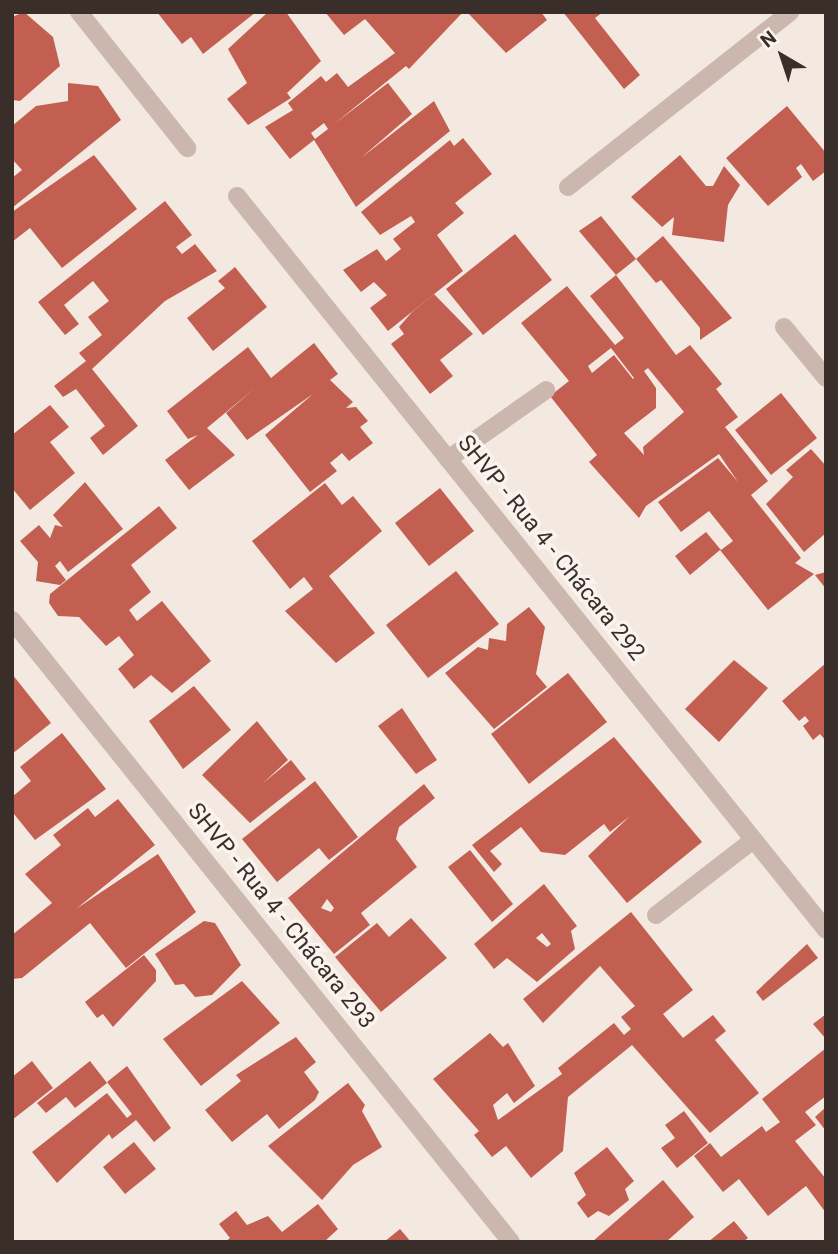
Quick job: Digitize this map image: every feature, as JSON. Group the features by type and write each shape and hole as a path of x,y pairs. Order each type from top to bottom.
{"street":[{"path":"79,12 187,148"},
{"path":"568,187 790,12"},
{"name":"SHVP - Rua 4 - Chácara 292","path":"237,196 826,930"},
{"path":"785,327 826,378"},
{"path":"449,459 546,390"},
{"name":"SHVP - Rua 4 - Chácara 293","path":"12,620 511,1242"},
{"path":"656,915 753,840"}],"building":[{"path":"24,12 53,37 60,66 20,101 12,100 12,17"},
{"path":"157,12 256,12 203,54 191,37 182,44"},
{"path":"268,12 286,12 321,61 287,93 291,98 248,125 227,99 247,83 228,49"},
{"path":"325,12 463,12 409,69 406,66 334,124 388,83 412,114 361,158 434,101 450,131 356,207 314,140 290,159 265,127 293,110 288,103 321,76 326,82 337,73 348,87 395,53 365,19 344,35","holes":["324,123 328,129 315,139 311,133"]},
{"path":"467,12 541,12 547,20 506,53"},
{"path":"563,12 603,12 595,18 640,75 624,89"},
{"path":"68,83 98,86 121,120 12,208 12,178 22,170 12,159 12,126 36,106 68,101"},
{"path":"787,106 826,153 826,171 813,181 801,164 796,168 802,177 768,206 726,158"},
{"path":"463,138 492,174 455,203 464,213 437,235 463,271 388,331 370,308 387,295 374,282 361,292 343,270 377,249 386,261 401,249 393,239 415,222 411,216 380,235 361,212 450,140 454,146"},
{"path":"94,155 137,209 62,268 30,228 12,242 12,212"},
{"path":"680,155 706,186 713,186 724,166 740,185 728,205 724,242 672,235 674,217 662,227 631,197"},
{"path":"165,201 192,235 176,247 182,254 195,244 217,271 165,301 92,369 138,426 103,455 90,438 105,426 76,389 63,397 54,386 86,361 79,353 102,335 88,317 109,301 93,281 64,305 79,324 65,335 38,302"},
{"path":"601,216 636,259 616,275 579,231"},
{"path":"515,234 552,280 483,335 446,289"},
{"path":"663,236 732,318 700,340 700,328 661,280 656,283 636,259"},
{"path":"235,267 267,307 213,351 187,318 225,288 218,281"},
{"path":"616,275 676,355 690,345 722,384 716,389 738,417 725,427 768,481 751,495 801,558 795,563 814,574 768,610 720,550 690,575 675,556 706,532 721,550 733,541 709,511 681,532 658,502 718,458 738,482 719,454 646,506 639,518 589,462 597,455 550,396 569,381 521,323 567,286 615,345 624,338 590,296","holes":["611,348 634,378 633,379 614,355 592,373 588,366","648,368 684,412 643,447 644,455 624,433 656,408 656,388 644,371"]},
{"path":"434,294 473,334 440,360 453,376 430,394 391,344 404,334 399,327"},
{"path":"314,343 338,374 330,380 353,402 346,408 356,407 368,421 360,427 373,443 349,461 342,453 330,463 337,471 310,492 265,435 313,394 247,440 226,413 255,388 207,428 235,455 189,490 165,460 198,435 188,439 167,411 248,347 271,378"},
{"path":"781,393 817,438 771,475 735,430"},
{"path":"50,405 69,427 50,442 75,473 30,510 12,488 12,435"},
{"path":"811,449 826,466 826,533 804,552 766,504 793,477 786,470"},
{"path":"85,482 123,529 68,572 60,561 55,566 66,580 60,585 36,581 38,562 20,541 39,525 50,538 55,525 63,527 53,515"},
{"path":"325,483 342,505 353,496 382,531 329,576 375,633 336,663 285,611 313,589 304,577 290,589 252,541"},
{"path":"440,488 474,531 429,566 395,523"},
{"path":"159,506 177,528 131,565 151,592 129,610 137,621 162,601 211,661 172,693 151,675 134,689 118,669 134,655 119,636 106,646 79,617 58,616 49,603 50,594"},
{"path":"456,571 499,624 428,678 386,625"},
{"path":"826,572 826,589 815,575"},
{"path":"529,607 545,627 536,674 547,687 494,729 445,673 478,647 488,650 489,638 506,641 507,624"},
{"path":"734,660 768,688 719,742 685,709"},
{"path":"826,663 826,741 820,734 813,740 803,726 809,721 805,716 799,721 782,701"},
{"path":"568,673 607,722 529,784 491,734"},
{"path":"12,674 51,723 12,754"},
{"path":"194,686 231,730 183,769 149,721"},
{"path":"402,708 437,760 416,774 378,726"},
{"path":"257,721 288,760 262,784 291,760 306,779 250,823 202,775"},
{"path":"62,733 106,789 35,840 14,814 12,797 31,781 20,767"},
{"path":"614,737 702,842 627,903 588,856 630,816 610,832 604,824 565,855 541,852 521,827 490,851 502,864 494,872 472,845"},
{"path":"315,781 358,837 329,860 319,848 277,882 242,839"},
{"path":"424,784 435,798 399,827 396,839 417,867 361,913 370,925 334,954 288,898","holes":["327,899 334,908 331,912 321,908"]},
{"path":"118,799 155,845 76,909 158,854 196,912 126,968 90,923 22,978 12,979 12,935 52,903 25,874 61,845 53,835 88,808 95,817"},
{"path":"470,850 513,904 492,922 448,867"},
{"path":"544,884 577,926 571,931 575,949 537,982 507,958 494,969 474,944","holes":["542,933 551,944 547,947 536,938"]},
{"path":"631,912 693,990 663,1014 683,1038 713,1015 726,1031 715,1040 759,1093 710,1133 632,1045 568,1097 563,1151 531,1178 506,1146 492,1157 474,1135 479,1131 433,1079 490,1033 503,1047 508,1043 535,1086 514,1103 507,1093 493,1105 498,1120 562,1074 558,1068 614,1023 624,1035 631,1029 621,1017 635,1006 600,966 543,1023 523,999"},
{"path":"411,918 447,958 381,1012 335,957 377,923 389,937"},
{"path":"204,921 215,923 241,965 212,995 195,997 184,984 175,985 155,954"},
{"path":"807,944 818,958 763,1001 756,992"},
{"path":"144,955 156,970 156,981 113,1027 103,1014 97,1018 85,1002"},
{"path":"242,981 280,1023 201,1086 163,1039"},
{"path":"826,1014 826,1039 813,1024"},
{"path":"296,1037 316,1062 304,1072 319,1092 315,1100 279,1129 267,1114 232,1142 205,1110 241,1081 236,1075"},
{"path":"826,1048 826,1096 805,1112 816,1125 795,1141 826,1179 826,1213 806,1186 768,1216 739,1179 723,1192 694,1156 710,1143 721,1157 762,1126 766,1132 780,1122 762,1099"},
{"path":"32,1061 53,1088 12,1120 12,1077"},
{"path":"90,1061 107,1083 75,1108 66,1097 46,1113 37,1103"},
{"path":"127,1066 171,1128 154,1142 136,1120 112,1139 109,1134 57,1183 32,1152 107,1093 127,1118 132,1114 107,1082"},
{"path":"348,1083 365,1105 362,1111 382,1147 353,1165 322,1200 268,1146"},
{"path":"826,1107 826,1131 815,1117"},
{"path":"684,1111 708,1143 677,1168 661,1148 675,1138 665,1125"},
{"path":"134,1142 156,1169 125,1194 103,1167"},
{"path":"607,1147 634,1181 625,1189 629,1200 609,1216 598,1211 588,1218 577,1203 586,1195 574,1173"},
{"path":"663,1180 694,1217 666,1242 592,1242"},
{"path":"318,1204 338,1229 324,1242 225,1242 230,1238 219,1224 236,1211 247,1225 268,1216 282,1232"},
{"path":"734,1221 748,1238 743,1242 708,1242"},
{"path":"400,1229 411,1242 384,1242"}]}
